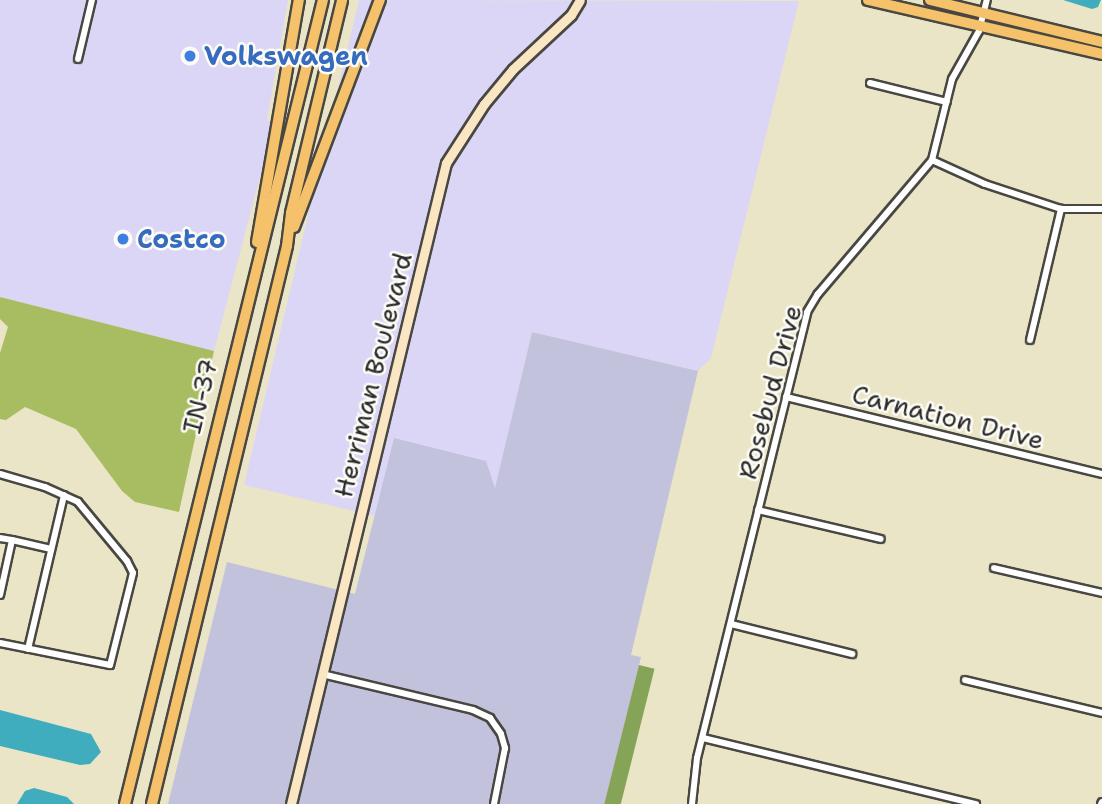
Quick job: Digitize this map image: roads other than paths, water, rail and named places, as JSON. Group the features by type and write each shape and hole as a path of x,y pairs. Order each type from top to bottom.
{"highway":[{"path":"248,294 299,0"},
{"name":"IN-37","path":"125,804 248,294 259,262 323,0"},
{"name":"IN-37","path":"152,804 342,0"},
{"path":"286,246 379,2"}],"main road":[{"path":"868,0 1102,43"},
{"path":"930,0 983,19 1102,54"}],"street":[{"path":"79,59 92,0"},
{"name":"Herriman Boulevard","path":"291,804 446,163 484,104 513,69 571,15 580,0"},
{"name":"Rosebud Drive","path":"692,804 693,777 799,337 811,304 932,159 956,69 983,19 987,0"},
{"path":"870,83 947,102"},
{"path":"932,159 985,184 1061,209 1102,209"},
{"path":"1030,340 1061,209"},
{"name":"Carnation Drive","path":"786,397 1102,474"},
{"path":"0,474 64,495 83,506 132,567 132,581 110,665 0,643"},
{"path":"28,649 64,495"},
{"path":"758,510 881,539"},
{"path":"0,537 51,549"},
{"path":"0,595 12,540"},
{"path":"994,568 1102,593"},
{"path":"731,624 852,654"},
{"path":"322,674 473,710 490,718 501,734 505,748 494,804"},
{"path":"965,680 1102,713"},
{"path":"703,738 976,804"}],"water":[{"path":"1063,0 1101,0 1098,7 1092,9"},
{"path":"0,710 91,734 101,752 90,764 80,765 0,746"},
{"path":"34,788 67,797 74,804 17,804 25,791"}],"place":[{"name":"Volkswagen","path":"190,56"},
{"name":"Costco","path":"123,239"}]}
